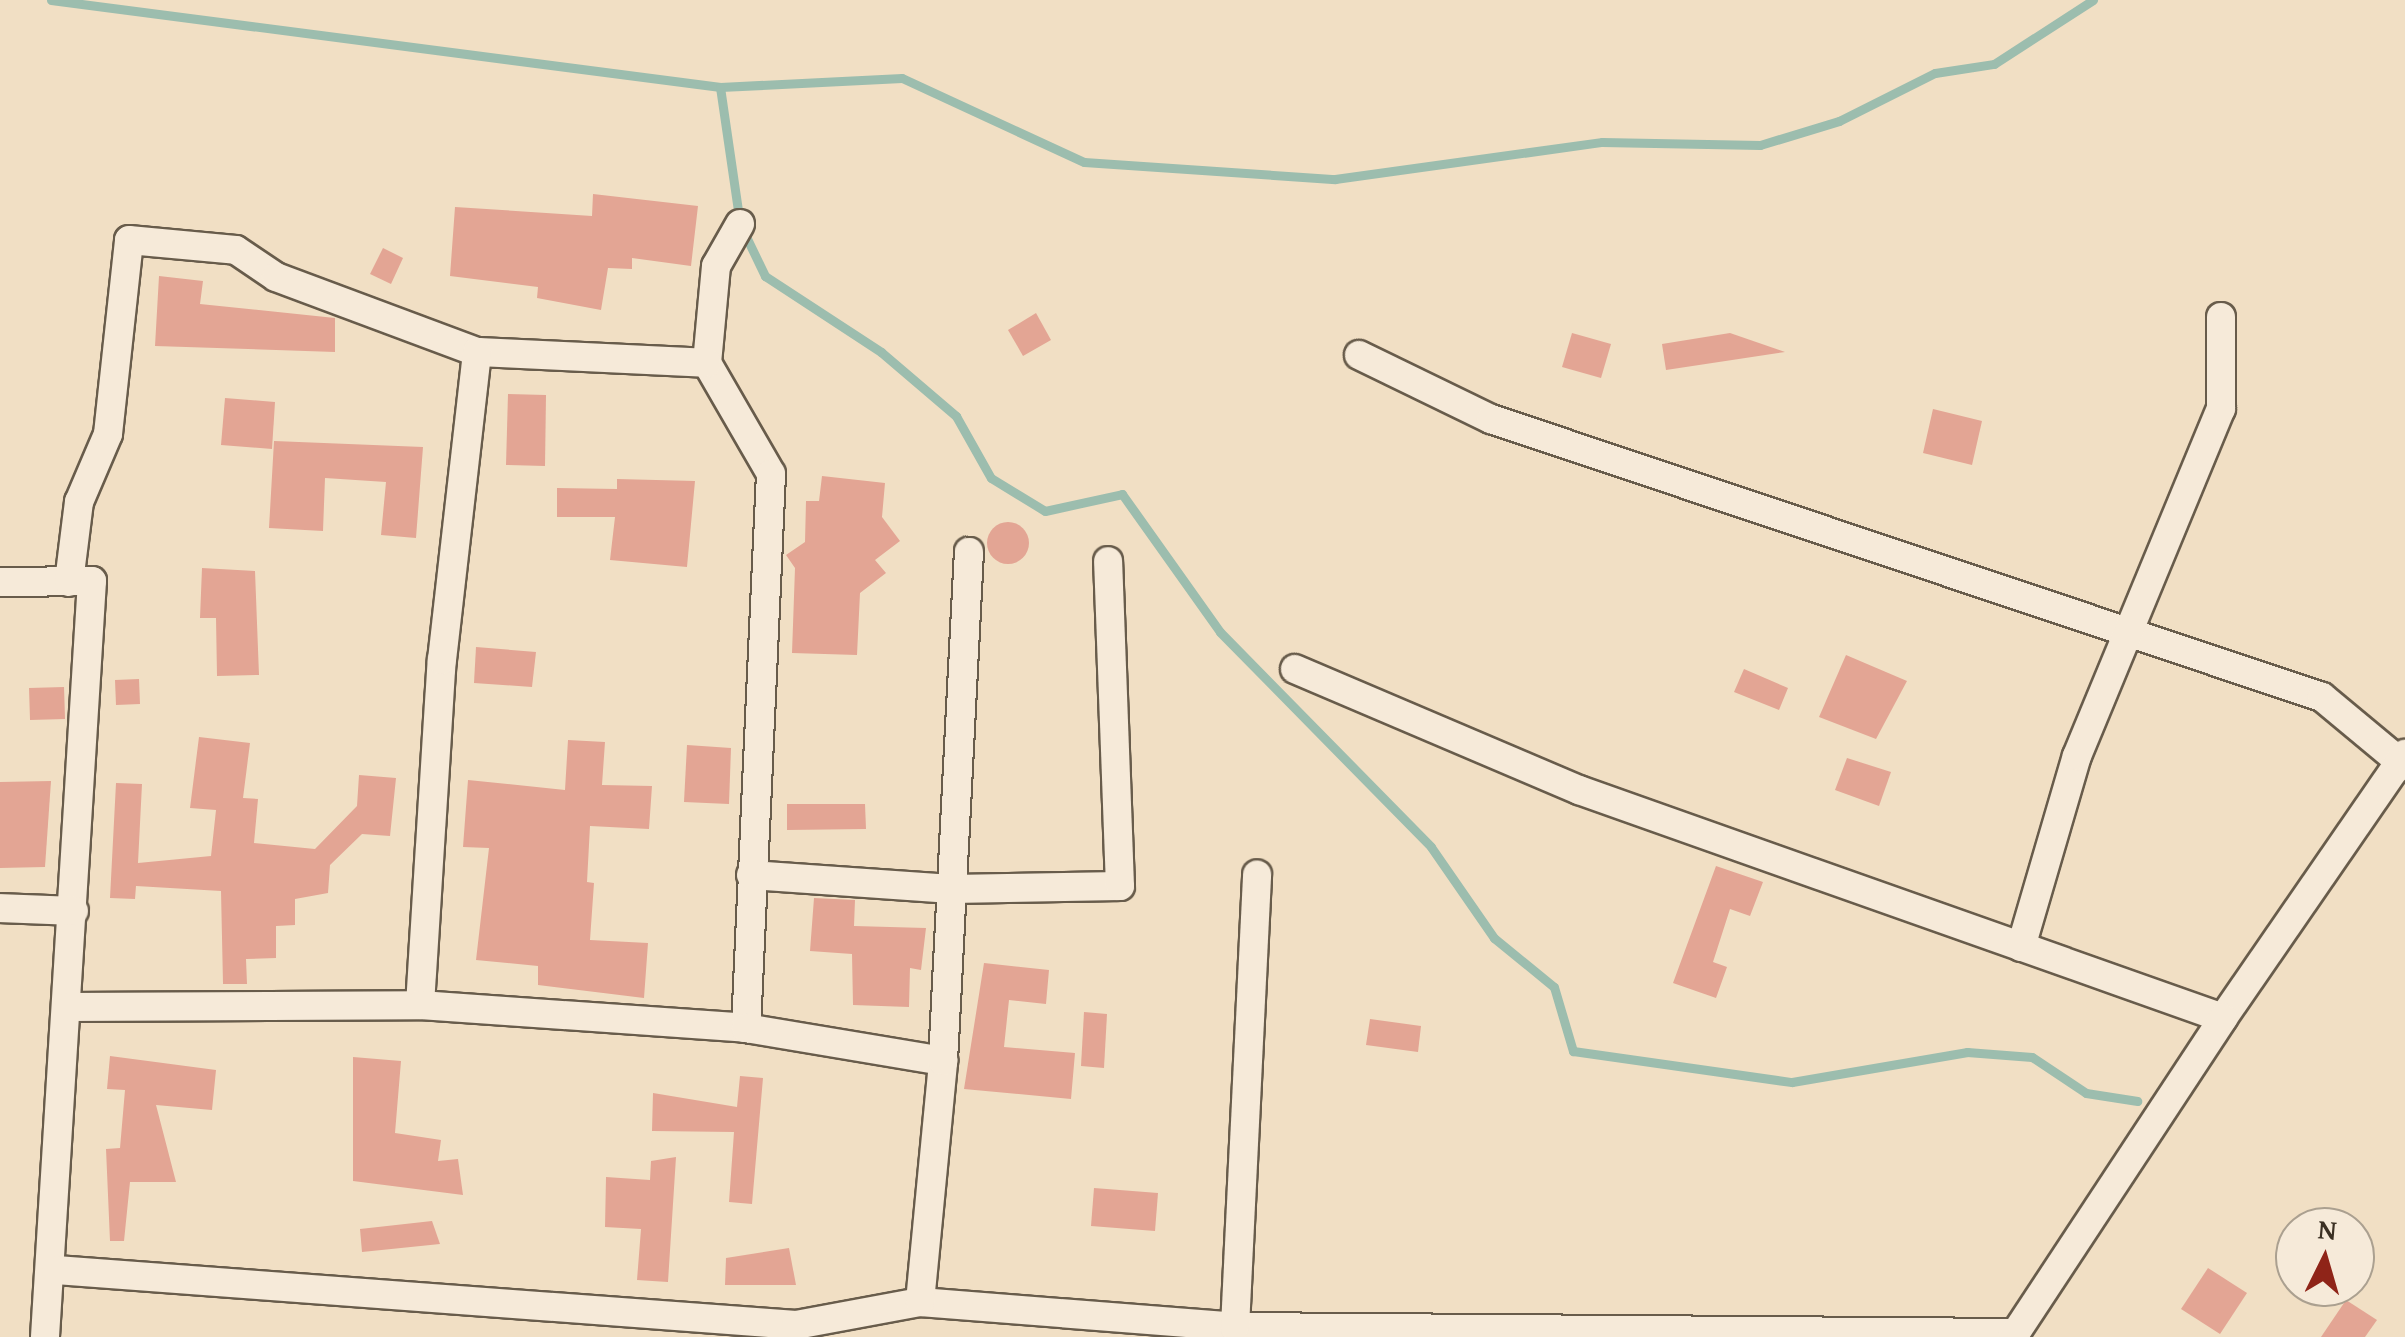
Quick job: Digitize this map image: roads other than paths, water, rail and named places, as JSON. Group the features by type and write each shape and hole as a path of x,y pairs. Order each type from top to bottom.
{"street":[{"path":"740,224 716,266 707,363 771,474 763,786 751,875 746,1028"},
{"path":"69,582 79,502 108,434 129,240 236,250 276,276 478,352 707,363"},
{"path":"2021,947 2076,756 2221,409 2221,317"},
{"path":"420,1005 442,660 478,352"},
{"path":"56,1270 796,1331 920,1302 1235,1327 1475,1333 2015,1335 2223,1018 2404,760 2322,696 1491,419 1359,355"},
{"path":"920,1302 944,1061 969,552"},
{"path":"751,875 952,889 1120,886 1108,561"},
{"path":"0,582 92,582 56,1270 45,1337"},
{"path":"1295,669 1579,790 2223,1018"},
{"path":"1235,1327 1257,874"},
{"path":"0,908 74,911"},
{"path":"69,1007 420,1005 746,1028 944,1061"}],"waterway":[{"path":"51,0 720,87 902,78 1084,162 1335,179 1602,142 1760,145 1839,121 1935,73 1994,64 2093,0"},
{"path":"720,87 740,224 765,276 881,352 956,416 991,478 1045,511 1122,494 1220,632 1431,847 1494,938 1554,987 1573,1051 1792,1082 1967,1052 2032,1057 2086,1093 2137,1101"}]}
